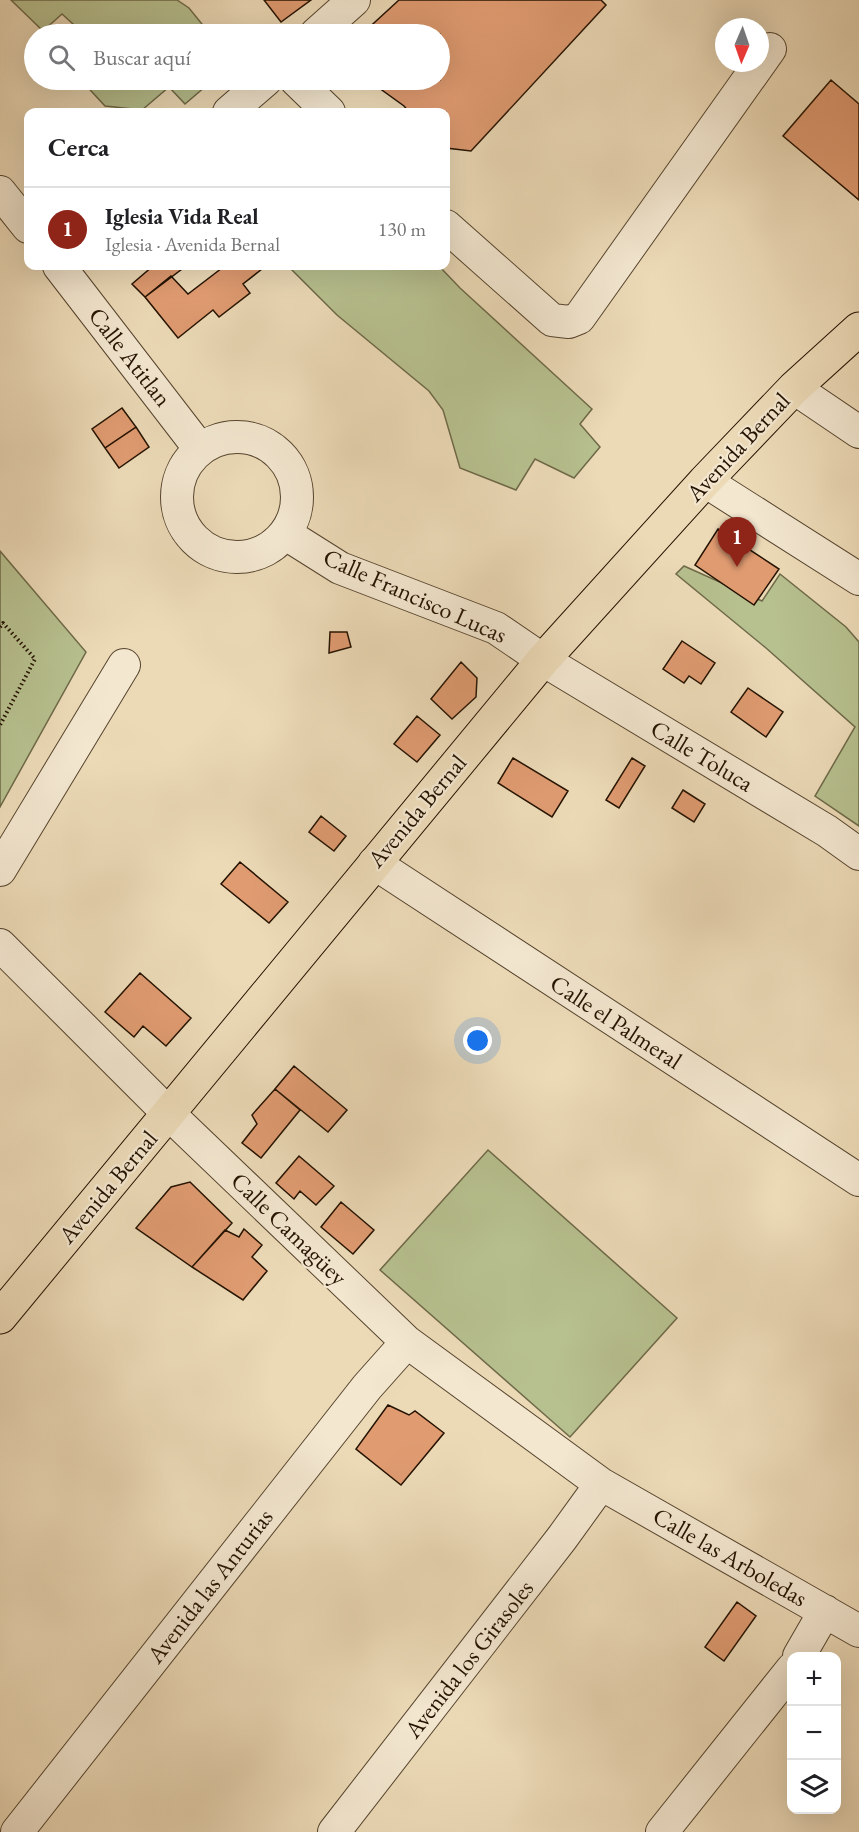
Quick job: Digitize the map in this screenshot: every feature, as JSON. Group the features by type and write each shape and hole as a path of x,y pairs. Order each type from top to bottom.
{"main road":[{"name":"Avenida Bernal","path":"0,1317 543,660 705,481 794,388 859,329"}],"street":[{"path":"327,24 354,0"},
{"path":"450,230 552,320 569,322 579,318 770,49"},
{"path":"234,108 254,90"},
{"path":"307,90 325,108"},
{"path":"0,192 24,222"},
{"name":"Calle Atitlan","path":"62,270 200,449"},
{"path":"794,388 859,432"},
{"path":"232,436 252,438 270,446 285,459 295,477 298,497 295,517 286,534 271,548 254,556 236,558 218,555 202,547 189,534 180,519 176,501 178,483 184,466 200,449 212,441 232,436"},
{"path":"705,481 859,579"},
{"name":"Calle Francisco Lucas","path":"286,534 340,568 496,628 543,660"},
{"name":"Calle Toluca","path":"543,660 827,831 859,854"},
{"path":"0,870 124,665"},
{"name":"Calle el Palmeral","path":"374,863 859,1180"},
{"name":"Calle Camagüey","path":"0,945 168,1113 407,1342 602,1484"},
{"name":"Avenida las Anturias","path":"17,1832 367,1387 407,1342"},
{"name":"Calle las Arboledas","path":"602,1484 859,1630"},
{"name":"Avenida los Girasoles","path":"334,1832 602,1484"},
{"path":"802,1652 825,1611"},
{"path":"662,1832 787,1675"}],"path":[{"path":"0,627 3,623 35,659 0,724"}],"green space":[{"path":"11,0 177,0 189,8 202,24 73,24 62,14 51,24 36,24"},
{"path":"90,90 165,90 144,108 105,106"},
{"path":"172,90 201,90 185,104"},
{"path":"292,270 443,270 592,409 580,424 600,447 574,478 535,459 516,490 460,468 443,410 429,391 337,315"},
{"path":"0,551 86,652 0,807"},
{"path":"684,566 762,601 780,574 846,627 859,642 859,826 815,796 855,727 766,648 676,574"},
{"path":"488,1150 677,1318 570,1437 380,1270"}],"building":[{"path":"264,0 311,0 281,22"},
{"path":"399,0 601,0 606,5 471,151 450,148 450,108 406,108 382,90 450,90 450,24 373,24"},
{"path":"831,80 859,104 859,200 783,136"},
{"path":"148,270 181,270 145,297 132,284"},
{"path":"219,270 261,270 243,284 250,293 219,317 213,310 178,338 145,297 171,276 188,294"},
{"path":"122,408 136,427 105,448 92,429"},
{"path":"136,427 149,447 119,468 105,448"},
{"path":"718,529 779,569 754,605 695,565"},
{"path":"330,632 347,632 351,647 329,653"},
{"path":"682,641 715,663 701,684 689,676 684,683 663,669"},
{"path":"461,662 477,678 476,697 452,719 431,699"},
{"path":"748,688 783,712 766,737 731,712"},
{"path":"417,716 440,735 417,762 394,744"},
{"path":"513,758 568,791 552,817 498,783"},
{"path":"632,758 645,766 619,808 606,800"},
{"path":"683,790 705,804 694,822 672,808"},
{"path":"321,816 346,836 334,851 309,832"},
{"path":"240,862 288,902 269,923 221,884"},
{"path":"140,973 191,1018 166,1046 143,1026 134,1037 105,1012"},
{"path":"294,1066 347,1110 328,1132 275,1089"},
{"path":"275,1089 300,1110 261,1158 242,1143 257,1124 252,1115"},
{"path":"299,1156 334,1186 316,1205 300,1191 294,1199 276,1183"},
{"path":"190,1182 232,1223 192,1267 136,1228 171,1187"},
{"path":"341,1202 374,1230 353,1254 321,1227"},
{"path":"244,1229 262,1245 252,1257 267,1271 243,1300 192,1267 225,1230 239,1237"},
{"path":"388,1405 409,1415 415,1411 444,1433 401,1485 356,1449"},
{"path":"737,1602 756,1616 724,1661 705,1647"}],"place":[{"name":"Iglesia Vida Real","path":"737,567"}]}
